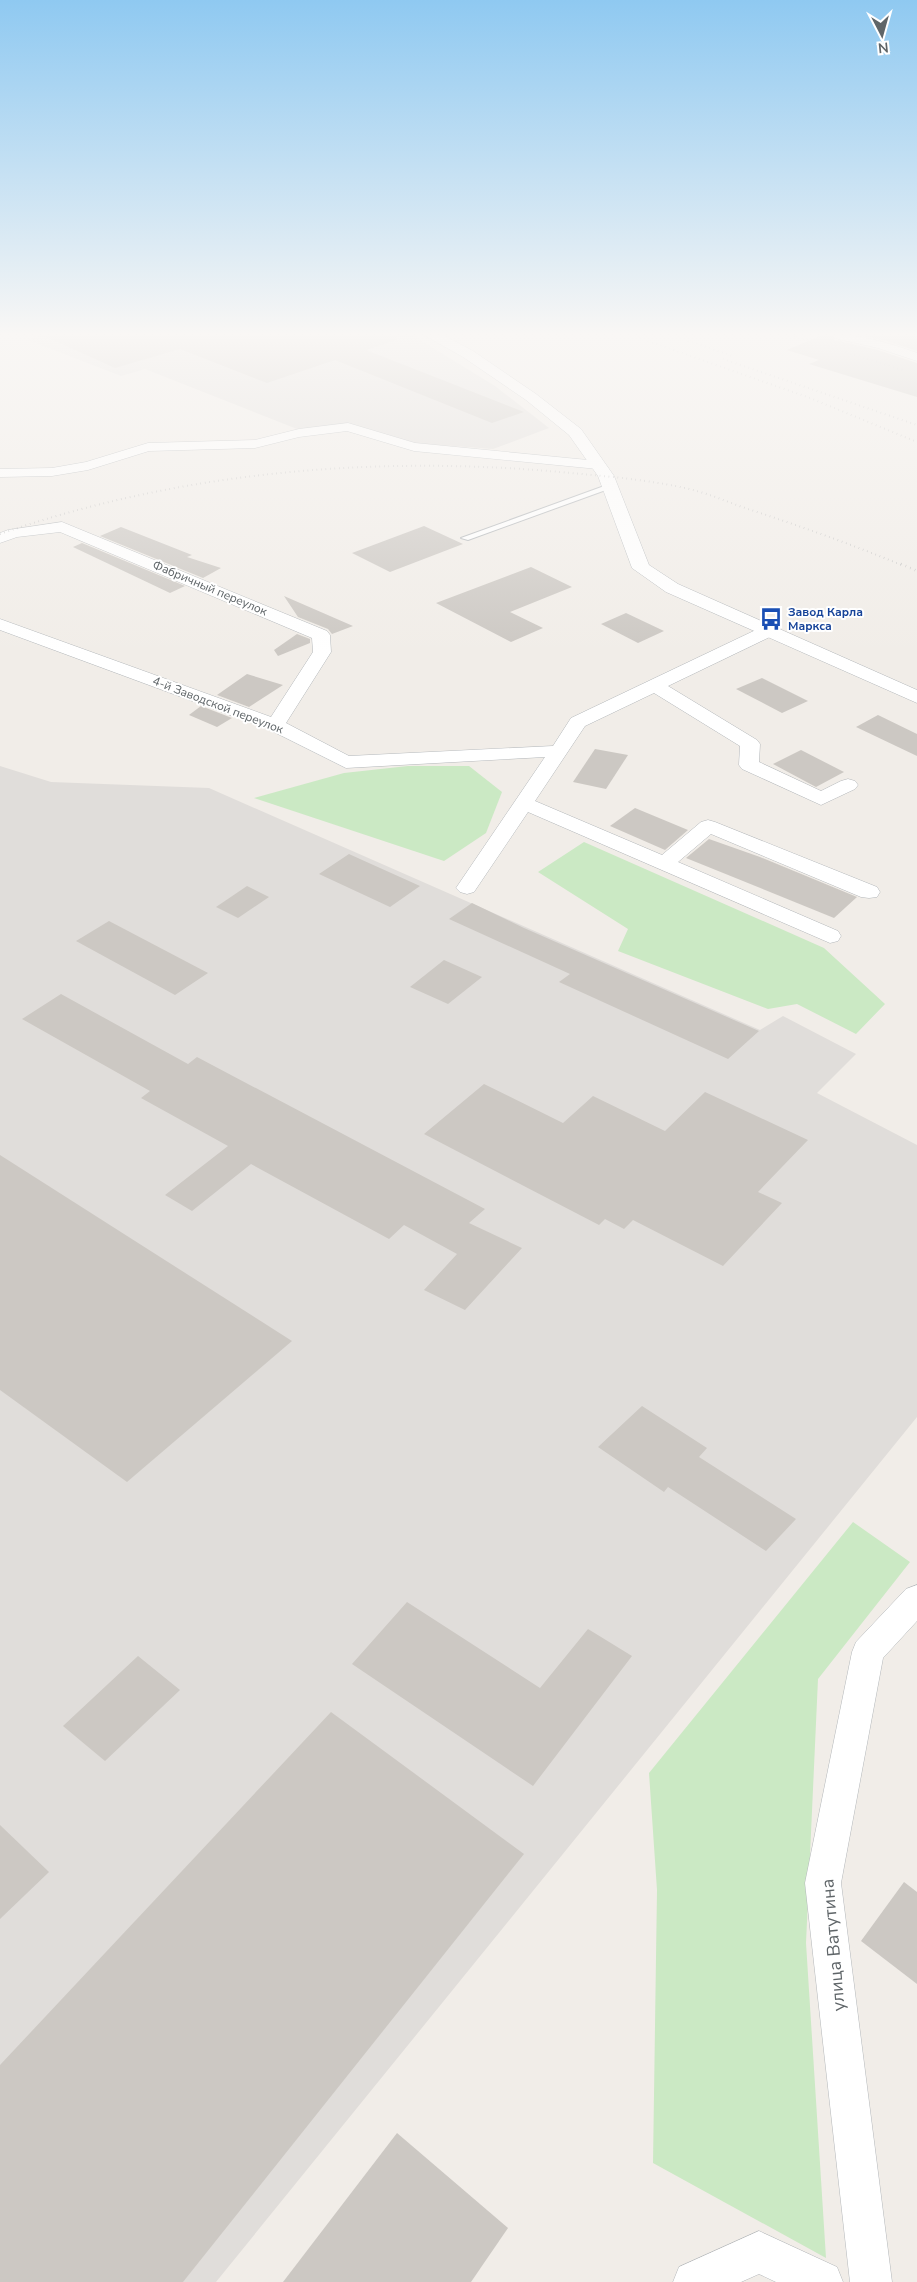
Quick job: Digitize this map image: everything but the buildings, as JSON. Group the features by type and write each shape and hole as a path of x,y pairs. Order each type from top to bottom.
{"street":[{"path":"0,473 52,472 88,466 148,447 255,444 265,441"},
{"path":"396,441 414,447 598,465"},
{"path":"581,441 598,465 610,487 641,568 672,588 917,697"},
{"name":"Фабричный переулок","path":"0,538 14,533 62,526 321,635 322,652 274,725"},
{"name":"4-й Заводской переулок","path":"0,624 274,725 346,762 558,752"},
{"path":"467,888 578,722 768,631"},
{"path":"654,685 750,744 749,765 821,799 848,785"},
{"path":"524,803 830,936"},
{"path":"664,864 708,826 869,892"},
{"name":"улица Ватутина","path":"871,2282 823,1882 868,1652 917,1599"},
{"path":"694,2282 759,2252 822,2282"}],"lane":[{"path":"465,538 610,487"}],"shaded area":[{"path":"408,441 513,441 493,449"},
{"path":"0,766 51,782 209,788 760,1030 783,1016 856,1054 817,1093 917,1145 917,1417 216,2282 0,2282"}],"green space":[{"path":"408,766 469,766 502,792 486,833 444,861 254,798 344,773"},
{"path":"584,842 824,948 885,1004 856,1034 797,1004 768,1009 618,951 628,929 538,872"},
{"path":"853,1522 910,1562 818,1679 806,1943 826,2258 653,2163 657,1890 649,1773"}],"railway":[{"path":"0,534 67,513 136,496 206,483 277,473 348,468 490,467 623,478 692,490 824,535 904,566"},
{"path":"901,564 917,571"}],"place":[{"name":"Завод Карла Маркса","path":"771,619"}]}
